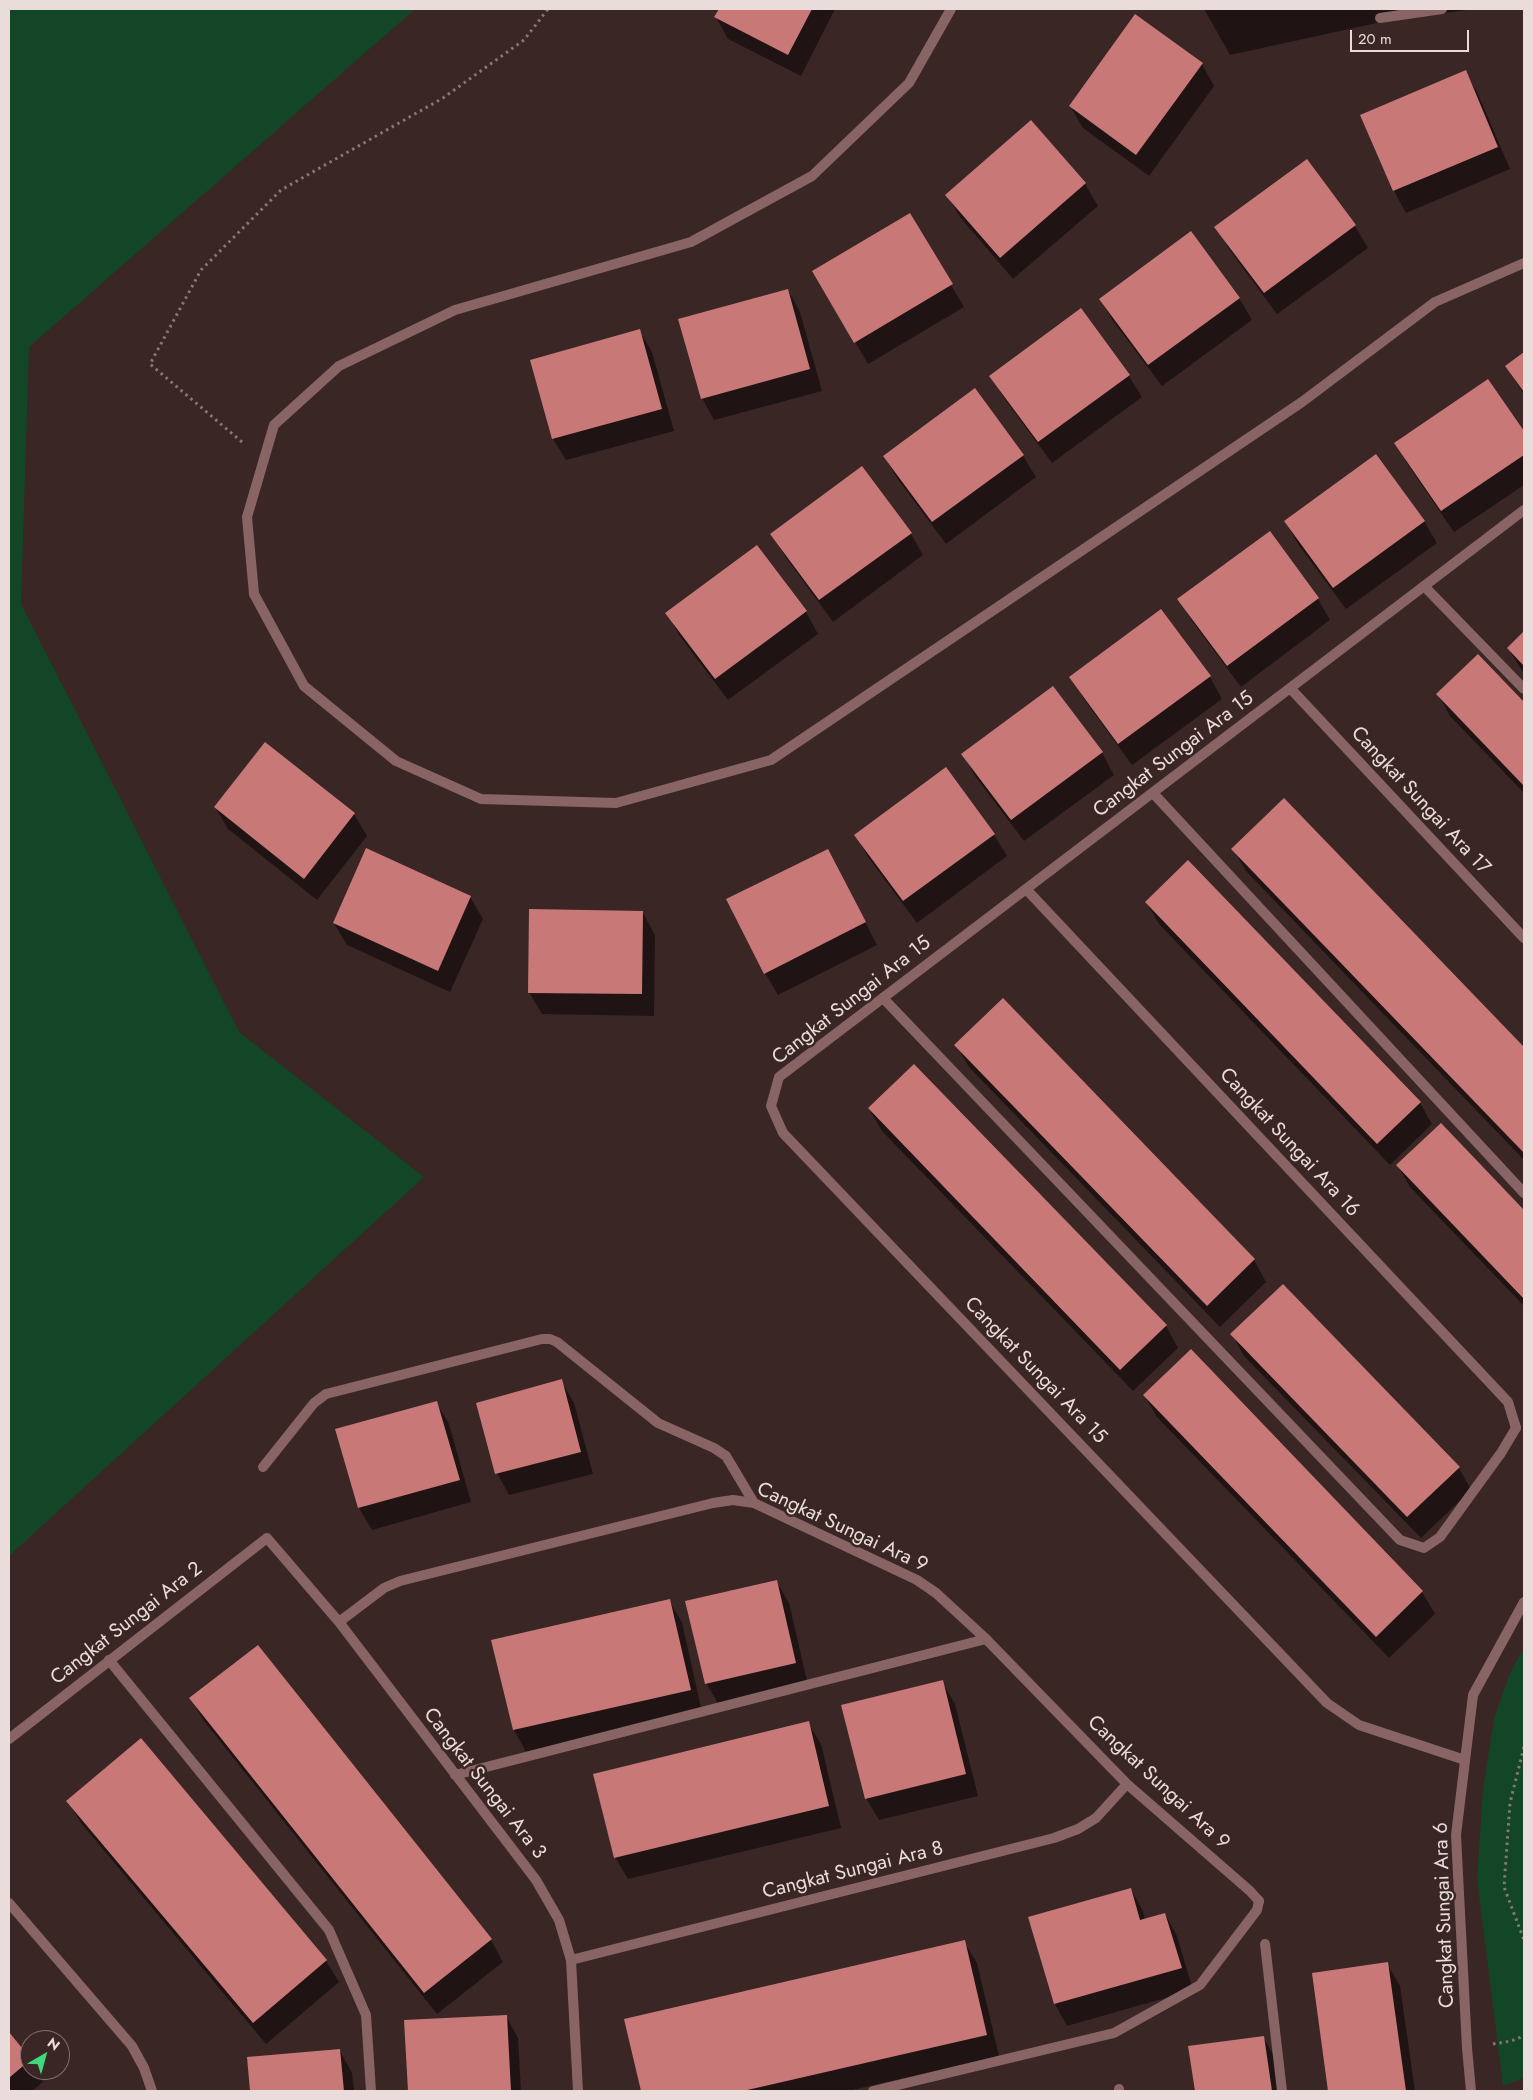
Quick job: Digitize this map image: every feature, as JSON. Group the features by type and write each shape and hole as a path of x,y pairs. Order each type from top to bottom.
{"street":[{"path":"951,9 909,83 812,176 691,242 455,310 339,366 274,425 247,518 254,594 304,686 396,761 481,799 616,803 771,760 1302,402 1435,302 1524,264"},
{"path":"1380,18 1442,9"},
{"name":"Cangkat Sungai Ara 15","path":"1465,1760 1359,1725 1327,1703 783,1133 771,1106 780,1077 1524,510"},
{"path":"1424,586 1524,689"},
{"name":"Cangkat Sungai Ara 17","path":"1290,688 1524,938"},
{"path":"1153,793 1524,1193"},
{"name":"Cangkat Sungai Ara 16","path":"883,998 1400,1540 1424,1548 1440,1537 1501,1454 1516,1428 1508,1402 1026,889"},
{"path":"263,1467 314,1402 326,1394 542,1339 550,1339 557,1342 658,1423 714,1448 726,1456 754,1503"},
{"name":"Cangkat Sungai Ara 9","path":"339,1622 384,1588 400,1581 713,1503 733,1500 754,1503 917,1580 936,1593 986,1640 1127,1784 1250,1891 1259,1901 1257,1910 1200,1985 1114,2033 873,2091"},
{"name":"Cangkat Sungai Ara 3","path":"267,1538 339,1622 536,1880 559,1920 571,1960 578,2091"},
{"name":"Cangkat Sungai Ara 2","path":"9,1739 267,1538"},
{"name":"Cangkat Sungai Ara 6","path":"1471,2091 1456,1835 1473,1695 1524,1602"},
{"path":"455,1774 986,1640"},
{"path":"109,1660 329,1930 366,2015 371,2091"},
{"name":"Cangkat Sungai Ara 8","path":"571,1960 1054,1838 1078,1829 1096,1818 1127,1784"},
{"path":"9,1903 132,2046 144,2068 152,2091"},
{"path":"1265,1944 1282,2091"}],"path":[{"path":"245,444 150,364 200,270 281,190 443,98 524,40 548,9"},
{"path":"1524,1747 1510,1803 1504,1887 1524,1940"},
{"path":"1467,2048 1511,2041 1524,2036"}],"green space":[{"path":"9,9 415,9 29,347 21,604 239,1032 424,1177 9,1556"},
{"path":"1524,1648 1524,2078 1503,2086 1477,1879 1483,1789 1494,1719 1510,1673"}],"building":[{"path":"719,9 812,9 788,55 714,17"},
{"path":"1135,14 1203,63 1136,155 1069,106"},
{"path":"1466,70 1498,147 1393,191 1360,115"},
{"path":"1031,120 1086,183 1000,258 945,195"},
{"path":"1307,159 1356,225 1264,293 1214,227"},
{"path":"910,213 953,284 854,343 812,271"},
{"path":"1191,231 1240,298 1148,365 1099,299"},
{"path":"788,289 810,369 701,399 678,319"},
{"path":"1081,308 1130,375 1038,442 989,376"},
{"path":"640,329 662,409 552,439 530,360"},
{"path":"1524,352 1524,392 1505,366"},
{"path":"1488,379 1524,431 1524,455 1441,511 1394,443"},
{"path":"975,388 1024,455 932,522 883,456"},
{"path":"1376,454 1425,521 1333,588 1284,521"},
{"path":"862,466 912,533 819,600 770,534"},
{"path":"1270,531 1319,598 1227,666 1177,599"},
{"path":"757,545 807,611 715,679 665,613"},
{"path":"1161,609 1211,676 1118,744 1069,677"},
{"path":"1524,631 1524,666 1507,648"},
{"path":"1478,654 1524,702 1524,786 1436,694"},
{"path":"1053,686 1103,752 1011,820 961,754"},
{"path":"265,742 355,813 304,879 214,807"},
{"path":"946,767 995,834 903,901 854,835"},
{"path":"1284,798 1524,1047 1524,1153 1231,849"},
{"path":"366,848 471,896 438,971 333,923"},
{"path":"828,849 866,922 764,974 726,899"},
{"path":"1188,860 1421,1102 1377,1144 1145,902"},
{"path":"529,909 643,911 642,994 528,993"},
{"path":"1003,998 1255,1259 1207,1306 954,1045"},
{"path":"914,1064 1167,1325 1120,1370 868,1108"},
{"path":"1441,1123 1524,1210 1524,1299 1396,1165"},
{"path":"1283,1284 1460,1467 1407,1517 1230,1334"},
{"path":"1191,1349 1423,1591 1376,1637 1143,1395"},
{"path":"562,1379 581,1452 495,1474 476,1403"},
{"path":"437,1401 460,1480 358,1508 335,1429"},
{"path":"777,1580 796,1663 705,1684 685,1601"},
{"path":"670,1599 691,1690 513,1730 491,1640"},
{"path":"258,1645 492,1939 424,1993 189,1698"},
{"path":"943,1680 966,1774 865,1799 841,1705"},
{"path":"809,1721 829,1806 614,1858 593,1774"},
{"path":"141,1738 327,1960 253,2023 66,1801"},
{"path":"1131,1888 1140,1920 1165,1913 1182,1968 1054,2004 1028,1917"},
{"path":"965,1940 987,2035 743,2091 641,2091 624,2019"},
{"path":"1388,1962 1406,2091 1328,2091 1312,1973"},
{"path":"507,2015 511,2091 408,2091 404,2020"},
{"path":"9,2032 20,2046 20,2069 9,2078"},
{"path":"1264,2036 1272,2091 1195,2091 1188,2046"},
{"path":"340,2049 344,2091 250,2091 247,2057"}]}
